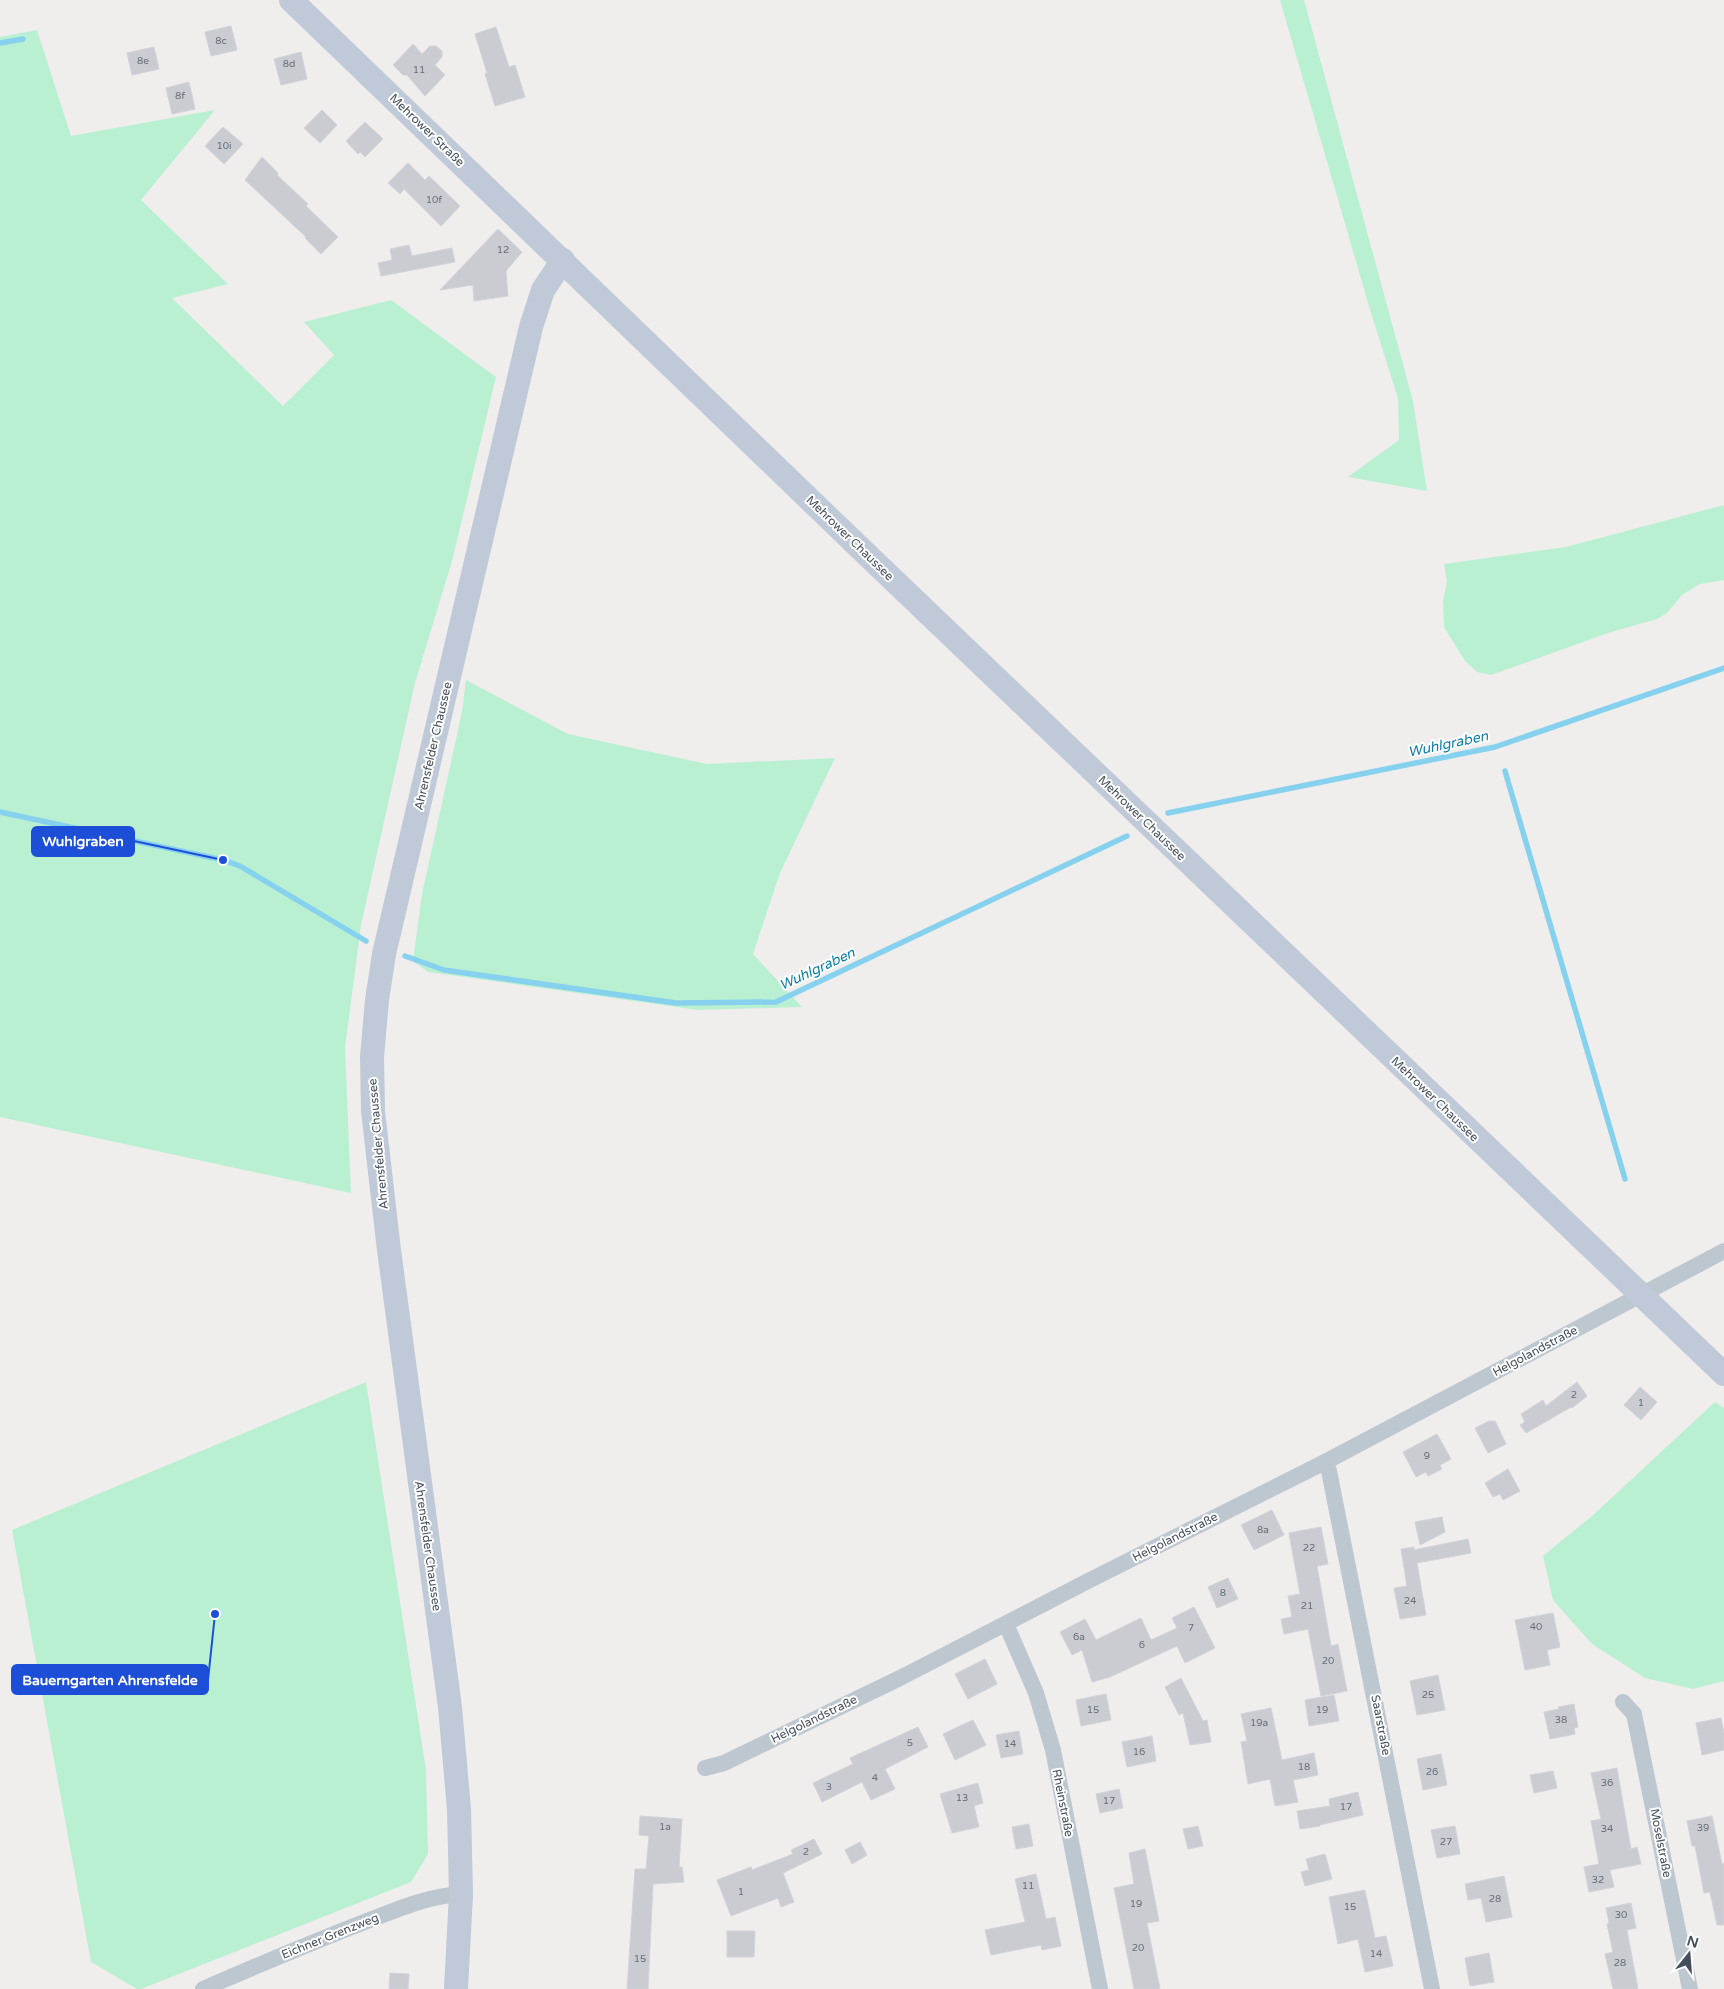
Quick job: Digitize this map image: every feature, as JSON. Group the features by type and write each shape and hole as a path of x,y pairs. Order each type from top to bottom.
{"main road":[{"name":"Mehrower Straße","path":"291,0 563,260"},
{"name":"Mehrower Chaussee","path":"563,260 779,470 1640,1296 1724,1374"},
{"name":"Ahrensfelder Chaussee","path":"456,1989 460,1894 459,1808 450,1707 389,1250 373,1111 372,1056 376,1000 384,954 530,328 543,290 563,260"}],"street":[{"name":"Helgolandstraße","path":"705,1768 724,1763 900,1678 1325,1462 1724,1250"},
{"name":"Saarstraße","path":"1325,1462 1329,1471 1432,1989"},
{"name":"Rheinstraße","path":"1006,1624 1036,1693 1053,1750 1100,1989"},
{"name":"Moselstraße","path":"1623,1702 1634,1714 1690,1989"},
{"name":"Eichner Grenzweg","path":"203,1989 306,1945 404,1908 440,1895 460,1894"}],"green space":[{"path":"1280,0 1304,0 1413,401 1427,491 1348,477 1399,440 1398,398 1371,313"},
{"path":"37,30 71,136 215,110 141,200 228,284 172,298 283,406 334,355 304,322 391,300 496,377 452,561 415,683 361,925 345,1048 351,1193 0,1117 0,37"},
{"path":"1724,505 1724,580 1700,584 1682,595 1667,613 1657,619 1611,632 1491,675 1477,672 1465,661 1444,627 1443,601 1447,581 1444,564 1566,547"},
{"path":"466,680 568,734 707,764 835,758 780,873 753,954 802,1007 698,1010 428,972 413,961 422,894 462,712"},
{"path":"366,1382 426,1770 428,1854 411,1882 137,1989 91,1962 12,1530"},
{"path":"1715,1402 1724,1408 1724,1681 1693,1689 1645,1678 1592,1644 1553,1600 1543,1556 1592,1516"}],"building":[{"path":"231,26 237,50 211,56 205,32"},
{"path":"496,27 509,67 515,65 525,97 495,106 475,34"},
{"path":"413,44 422,54 430,46 436,46 442,51 442,57 435,65 445,75 425,96 407,75 403,75 393,65"},
{"path":"154,47 159,69 132,75 127,53"},
{"path":"301,52 307,79 281,85 274,59"},
{"path":"189,82 195,109 172,114 166,88"},
{"path":"322,110 337,125 320,143 304,128"},
{"path":"365,122 383,139 365,157 360,152 358,154 346,141"},
{"path":"223,127 243,144 224,164 205,146"},
{"path":"262,157 278,173 277,175 308,204 306,206 338,237 321,254 306,237 245,180"},
{"path":"408,163 425,180 429,176 460,206 441,226 404,189 400,194 388,183"},
{"path":"498,229 522,252 506,271 508,296 474,301 473,285 440,290"},
{"path":"409,245 412,256 452,248 455,262 381,276 378,263 392,260 390,249"},
{"path":"1577,1382 1587,1396 1572,1408 1526,1433 1520,1425 1525,1422 1521,1414 1543,1400 1546,1406"},
{"path":"1640,1387 1657,1402 1641,1420 1624,1405"},
{"path":"1489,1421 1495,1421 1506,1444 1488,1453 1475,1428"},
{"path":"1437,1434 1451,1459 1440,1465 1442,1469 1428,1476 1426,1472 1416,1477 1403,1452"},
{"path":"1508,1469 1520,1491 1503,1500 1500,1494 1493,1497 1485,1483"},
{"path":"1272,1510 1284,1535 1254,1550 1241,1525"},
{"path":"1442,1517 1445,1532 1420,1545 1415,1522"},
{"path":"1321,1527 1328,1564 1317,1566 1331,1646 1338,1644 1347,1691 1321,1696 1308,1629 1284,1634 1281,1619 1292,1617 1288,1596 1300,1594 1289,1533"},
{"path":"1468,1539 1471,1553 1417,1563 1426,1615 1400,1619 1394,1588 1407,1586 1401,1549 1414,1547 1414,1550"},
{"path":"1228,1578 1238,1599 1217,1608 1208,1587"},
{"path":"1194,1607 1215,1648 1185,1663 1177,1646 1110,1677 1092,1682 1082,1650 1072,1655 1060,1632 1085,1619 1096,1640 1141,1618 1151,1640 1177,1628 1172,1618"},
{"path":"1553,1613 1560,1647 1547,1650 1550,1665 1525,1670 1515,1620"},
{"path":"985,1659 997,1684 968,1699 955,1674"},
{"path":"1438,1675 1445,1710 1417,1715 1410,1681"},
{"path":"1181,1678 1203,1721 1207,1720 1211,1742 1190,1745 1183,1713 1179,1715 1165,1687"},
{"path":"1106,1694 1111,1720 1081,1726 1076,1700"},
{"path":"1334,1695 1339,1721 1309,1726 1305,1700"},
{"path":"1574,1704 1578,1727 1574,1728 1575,1734 1550,1739 1544,1712"},
{"path":"1271,1708 1282,1760 1314,1753 1318,1775 1293,1780 1298,1802 1275,1806 1270,1779 1248,1784 1241,1742 1247,1741 1241,1714"},
{"path":"1721,1718 1724,1733 1724,1750 1702,1755 1696,1723"},
{"path":"973,1720 986,1745 955,1760 943,1734"},
{"path":"918,1727 928,1747 885,1769 895,1789 871,1800 862,1782 822,1802 813,1783 853,1764 850,1758"},
{"path":"1019,1731 1023,1754 1001,1758 996,1735"},
{"path":"1152,1736 1156,1761 1127,1767 1122,1742"},
{"path":"1441,1754 1447,1785 1423,1790 1417,1759"},
{"path":"1617,1768 1631,1849 1637,1847 1641,1864 1610,1870 1614,1887 1589,1892 1584,1867 1599,1864 1591,1821 1601,1819 1591,1773"},
{"path":"1553,1771 1557,1788 1534,1793 1530,1775"},
{"path":"978,1783 983,1803 974,1806 979,1827 952,1833 940,1794"},
{"path":"1119,1789 1123,1808 1100,1813 1096,1794"},
{"path":"1358,1792 1363,1815 1300,1829 1297,1811 1330,1806 1329,1799"},
{"path":"640,1816 682,1819 679,1867 682,1867 684,1882 653,1884 648,1989 627,1989 635,1869 646,1869 649,1836 639,1835"},
{"path":"1712,1816 1722,1864 1724,1863 1724,1925 1717,1925 1710,1892 1704,1893 1695,1846 1692,1846 1687,1821"},
{"path":"1029,1824 1033,1846 1016,1849 1012,1827"},
{"path":"1198,1826 1203,1846 1188,1849 1183,1829"},
{"path":"1455,1826 1460,1854 1437,1858 1431,1830"},
{"path":"814,1839 822,1854 783,1873 794,1902 781,1907 778,1898 731,1916 717,1880 751,1867 752,1870 793,1854 791,1850"},
{"path":"860,1842 867,1855 852,1864 845,1850"},
{"path":"1145,1849 1159,1921 1147,1923 1160,1989 1134,1989 1114,1888 1134,1884 1129,1853"},
{"path":"1325,1854 1332,1879 1305,1886 1301,1872 1309,1870 1306,1859"},
{"path":"1036,1874 1046,1919 1055,1917 1061,1946 1042,1950 1041,1945 991,1955 985,1930 1025,1922 1015,1879"},
{"path":"1504,1876 1512,1917 1486,1922 1481,1898 1468,1900 1465,1884"},
{"path":"1365,1890 1375,1938 1386,1936 1393,1966 1365,1972 1358,1939 1338,1944 1329,1897"},
{"path":"1631,1903 1636,1928 1627,1930 1638,1989 1613,1989 1605,1954 1613,1952 1607,1924 1609,1923 1606,1908"},
{"path":"727,1931 755,1931 754,1957 727,1957"},
{"path":"1489,1953 1494,1982 1470,1986 1465,1958"},
{"path":"390,1973 409,1974 408,1989 389,1989"}],"waterway":[{"path":"0,43 23,39"},
{"name":"Wuhlgraben","path":"1168,813 1495,747 1724,668"},
{"path":"1505,771 1625,1179"},
{"name":"Wuhlgraben","path":"0,812 223,860 240,866 366,941"},
{"name":"Wuhlgraben","path":"405,956 444,970 676,1003 776,1002 1127,836"}],"place":[{"name":"Wuhlgraben","path":"223,860"},
{"name":"Bauerngarten Ahrensfelde","path":"215,1614"}]}
